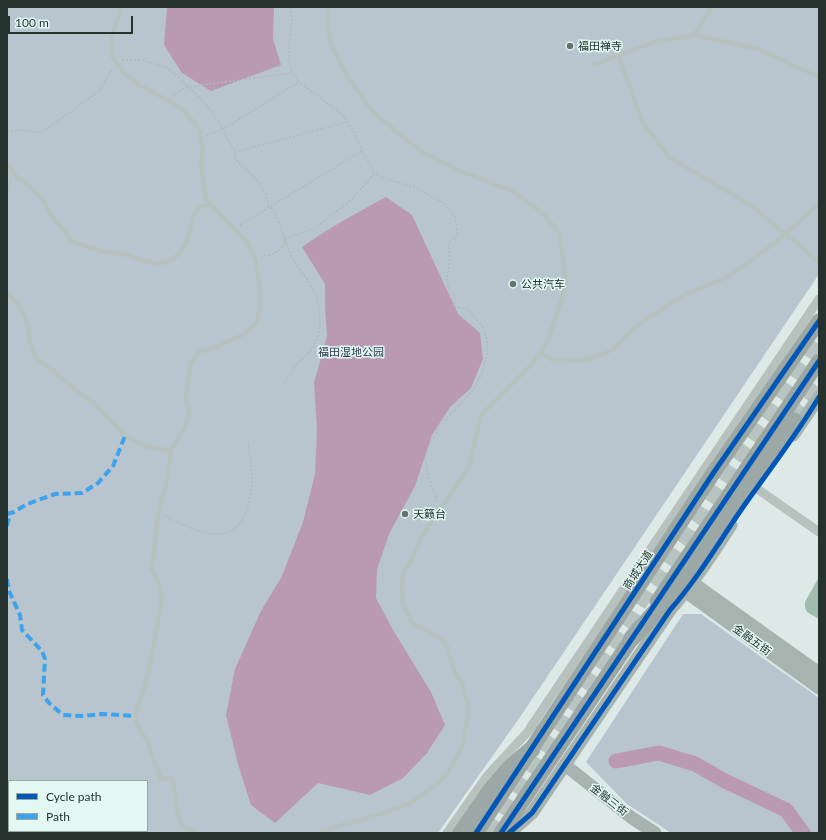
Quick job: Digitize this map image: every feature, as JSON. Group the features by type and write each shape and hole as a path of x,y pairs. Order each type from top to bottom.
{"highway":[{"path":"632,638 676,588 696,562 794,421"},
{"path":"461,833 491,790 509,769 532,749"}],"main road":[{"name":"商城大道","path":"476,833 714,472 819,321"},
{"path":"501,833 819,361"}],"street":[{"path":"447,833 487,776 530,728 819,299"},
{"path":"509,833 532,813 670,610 689,587 819,397"},
{"path":"756,488 819,532"},
{"name":"金融五街","path":"689,587 819,673"},
{"name":"金融五街","path":"689,587 819,688"},
{"path":"530,728 565,700"},
{"name":"金融三街","path":"565,765 632,818 655,833"}],"lane":[{"path":"122,7 112,35 111,55 124,73 187,114 199,129 203,150 201,165 206,199 247,242 256,261 261,300 256,323 245,334 214,348 200,351 191,362 186,398 189,412 186,425 171,450 168,478 158,513 152,569 158,581 162,599 148,675 135,716 137,724 148,743 162,779 172,778 176,788 179,818 185,827 196,833"},
{"path":"319,833 410,804 448,774 462,747 468,717 468,704 462,683 454,670 447,646 440,639 412,623 403,605 402,581 404,572 412,559 422,536 470,467 481,415 532,365 549,338 564,291 565,278 560,234 540,211 518,194 463,172 423,152 374,113 346,75 330,44 328,29 329,7"},
{"path":"694,35 712,7"},
{"path":"593,65 654,42 694,35 758,49 819,77"},
{"path":"618,55 642,121 669,157 752,206 819,262"},
{"path":"7,163 13,172 45,202 49,212 73,242 101,251 128,255 140,260 158,264 170,261 181,252 187,241 194,215 200,208 210,203"},
{"path":"540,353 554,361 584,360 606,353 615,348 643,321 686,294 728,277 786,234 819,204"},
{"path":"7,293 20,307 28,324 29,339 36,358 101,410 125,436 145,446 156,449 171,450"}],"path":[{"path":"290,7 293,18 289,46 291,64 293,73 299,82 331,105 348,121 374,173 380,177 417,188 445,204 455,217 458,235 448,243 450,259 447,278 450,296 456,307 467,309 483,327 488,352 485,364 474,389 439,427 436,435 429,445 425,458 429,479 440,510"},
{"path":"7,132 21,130 41,133 98,92 112,72 115,61 140,60 164,67 174,73 206,104 223,129 235,152 235,158 250,172 261,186 266,194 269,206 275,212 290,254 316,295 320,315 318,336 313,348 296,365 284,383"},
{"path":"166,100 187,86 293,73"},
{"path":"200,137 223,129 299,82"},
{"path":"235,152 348,121"},
{"path":"234,229 269,206 362,151"},
{"path":"7,196 13,172"},
{"path":"285,239 314,229 351,200 374,173"},
{"path":"254,255 274,255 282,249 285,239"},
{"path":"158,513 179,523 212,534 225,533 236,527 246,515 252,495 252,466 248,438"}],"green space":[{"name":"福田湿地公园","path":"7,7 815,7 819,9 819,274 518,720 438,833 28,832 148,832 148,780 8,780 8,806"},
{"path":"683,614 701,614 819,698 819,833 671,833 627,804 586,762"}],"shaded area":[{"path":"167,7 274,7 273,39 281,65 211,91 182,73 164,45"},
{"path":"386,197 412,215 458,314 480,333 483,359 471,388 450,407 432,435 415,486 390,532 377,569 376,598 393,630 431,692 445,725 427,753 403,778 370,795 318,783 275,823 251,805 238,764 226,715 235,669 261,611 282,576 303,522 315,474 317,430 314,383 327,336 325,284 302,247 354,214"}],"building":[{"path":"819,577 819,619 807,612 805,602"}],"waterway":[{"path":"616,761 659,753 695,764 725,781 786,810 803,833"}],"tunnel":[{"path":"485,833 739,453 819,337"},
{"path":"794,421 819,383"}],"marked path":[{"path":"7,514 14,512 27,504 55,494 82,493 98,483 113,466 125,436"},
{"path":"7,526 10,513"},
{"path":"7,579 9,591 20,615 22,630 42,651 45,659 43,695 49,703 63,715 82,716 102,714 135,716"}],"cycle path":[{"path":"476,833 714,472 819,321"},
{"path":"501,833 819,361"},
{"path":"509,833 532,813 670,610 698,574 819,397"}],"place":[{"name":"福田禅寺","path":"570,46"},
{"name":"公共汽车","path":"513,284"},
{"name":"天籁台","path":"405,514"}]}
